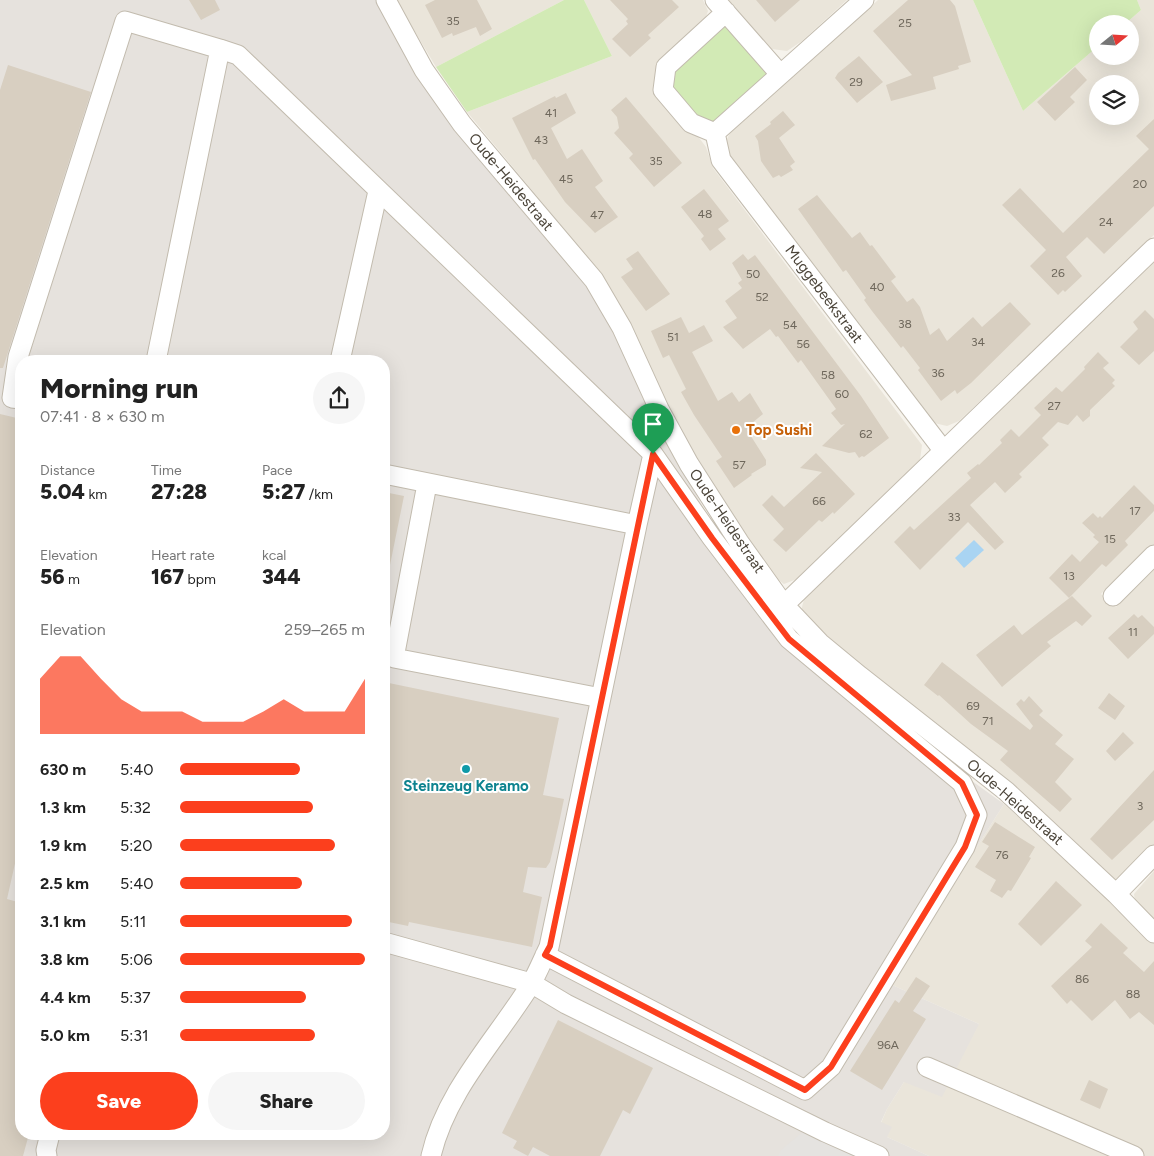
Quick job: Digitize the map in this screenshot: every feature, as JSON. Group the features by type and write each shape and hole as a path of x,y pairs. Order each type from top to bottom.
{"street":[{"name":"Oude-Heidestraat","path":"386,0 424,70 462,124 594,280 622,328 659,409 689,464 739,542 784,605 820,643 853,671 1006,791 1116,894 1154,933"},
{"path":"780,74 721,6 666,67 663,90 691,123 715,133 864,0"},
{"path":"19,355 125,21 238,55 653,454 712,538 789,639 962,783 977,815 965,847 831,1067 805,1090 545,955"},
{"path":"157,355 220,49"},
{"name":"Muggebeekstraat","path":"715,133 721,160 943,450"},
{"path":"341,355 378,191"},
{"path":"784,605 1154,248"},
{"path":"15,378 12,398 15,399"},
{"path":"431,1156 434,1142 456,1093 531,983 550,946 653,454"},
{"path":"390,475 637,525"},
{"path":"427,484 394,658 601,698"},
{"path":"1113,596 1154,555"},
{"path":"1116,894 1154,855"},
{"path":"390,944 531,983 566,1004 825,1132 879,1156"},
{"path":"927,1067 1134,1156"},
{"path":"47,1156 46,1150 48,1140"}],"shaded area":[{"path":"0,0 376,0 416,75 562,254 601,307 686,476 719,536 777,617 876,712 1004,804 890,984 979,1024 942,1097 904,1082 881,1122 892,1127 887,1137 929,1156 0,1156"},
{"path":"396,0 564,0 436,67"},
{"path":"584,0 703,0 708,11 704,23 697,135 706,147 713,168 922,445 920,460 797,579 784,584 777,579 760,556 693,454 600,272 467,112 612,56"},
{"path":"728,0 847,0 802,41 787,51 772,49"},
{"path":"878,0 973,0 1023,111 1089,54 1089,65 1139,65 1139,15 1135,15 1141,10 1137,0 1154,0 1154,235 959,421 947,426 934,423 734,161 727,151 726,141 731,131"},
{"path":"1154,260 1154,547 1114,587 1109,585 1101,594 1116,607 1154,562 1154,848 1116,882 826,638 802,611 802,607 805,596"},
{"path":"1004,804 1098,888 1154,943 1154,1156 929,1156 887,1137 881,1123 887,1109 904,1082 979,1024 890,984"},
{"path":"1154,871 1154,922 1135,901 1134,894"},
{"path":"804,1131 859,1156 778,1156 781,1150"}],"green space":[{"path":"564,0 584,0 612,56 467,112 436,67"},
{"path":"973,0 1137,0 1141,10 1135,15 1089,15 1089,54 1023,111"},
{"path":"726,12 780,74 715,133 663,90 666,67"}],"water":[{"path":"974,540 984,550 964,568 955,558"}],"building":[{"path":"189,0 215,0 220,10 201,20"},
{"path":"435,0 477,0 492,29 480,36 476,27 453,36 452,33 442,38 425,5"},
{"path":"610,0 672,0 679,7 648,35 651,38 630,57 612,39 628,24 626,21 628,19"},
{"path":"756,0 800,0 775,22"},
{"path":"908,0 950,0 955,6 971,62 958,66 959,69 933,77 936,89 891,101 886,85 912,75 873,31"},
{"path":"859,56 883,82 857,103 835,78 838,73"},
{"path":"8,65 91,92 3,368 0,368 0,90"},
{"path":"1075,67 1087,80 1070,97 1075,102 1055,121 1037,102"},
{"path":"566,93 576,113 551,128 567,159 582,149 603,181 595,187 618,217 595,233 565,202 535,159 533,160 512,118 555,96 556,98"},
{"path":"626,97 682,163 654,187 629,158 633,154 614,133 619,128 617,117 611,110"},
{"path":"783,111 795,125 779,138 795,162 790,166 793,170 781,177 779,175 773,178 761,161 758,141 755,136 771,124 770,122"},
{"path":"1154,119 1154,206 1104,254 1087,237 1066,257 1082,276 1065,292 1063,290 1058,295 1030,266 1046,250 1002,205 1020,188 1063,233 1149,149 1136,136"},
{"path":"704,189 729,221 718,229 726,239 710,251 701,239 704,236 681,207"},
{"path":"817,195 852,238 860,232 870,246 872,245 896,277 891,281 907,302 913,298 920,307 930,335 939,328 947,341 973,317 982,327 1010,302 1031,324 971,383 957,394 955,390 941,401 918,370 920,368 903,346 901,348 872,311 864,300 866,298 846,270 843,272 798,209"},
{"path":"638,251 670,294 646,311 621,277 633,269 626,259"},
{"path":"743,254 748,260 755,255 861,396 889,438 864,457 859,458 855,452 849,453 822,446 845,424 841,425 831,413 836,409 801,360 798,363 778,336 776,337 770,329 743,349 723,327 737,318 725,301 742,288 738,283 742,280 732,263"},
{"path":"1145,310 1154,319 1154,351 1139,365 1120,347 1138,329 1133,322"},
{"path":"681,317 689,333 704,325 713,341 692,352 718,401 732,392 739,402 750,393 763,414 752,423 754,426 747,430 766,460 766,465 734,488 716,461 722,457 681,392 686,389 669,355 663,358 651,331"},
{"path":"1098,352 1109,363 1103,368 1115,380 1112,383 1115,386 1090,410 1090,416 1083,422 1077,415 1068,425 1058,422 1042,438 1049,445 1019,474 1022,477 1005,493 995,482 970,505 1004,542 995,550 968,522 920,570 894,542 910,526 914,530 971,478 967,473 979,465 1002,443 1000,440 1011,429 1019,437 1041,415 1034,408 1056,387 1062,392 1085,369 1084,367"},
{"path":"0,414 15,418 15,863 7,899 15,901 15,1140 27,1140 23,1156 0,1156"},
{"path":"816,453 855,494 834,514 833,512 822,522 819,520 786,552 773,540 784,529 762,505 772,495 784,507 822,472 800,468"},
{"path":"1134,485 1154,505 1154,511 1125,541 1128,545 1106,567 1102,564 1069,598 1049,578 1072,554 1080,562 1099,542 1093,537 1095,535 1082,523 1093,513 1098,518 1100,516 1102,518"},
{"path":"390,493 404,496 390,565"},
{"path":"1072,596 1092,616 1082,626 1076,621 1047,642 1051,646 1002,687 976,655 1014,625 1022,635"},
{"path":"1134,614 1138,618 1142,615 1154,627 1154,634 1128,659 1108,638"},
{"path":"942,662 1030,730 1033,726 1016,704 1021,699 1024,702 1029,696 1043,711 1039,715 1063,735 1055,744 1074,759 1055,782 1072,799 1060,812 1000,760 1008,751 971,724 939,695 924,685"},
{"name":"Steinzeug Keramo","path":"390,683 559,718 543,795 564,799 550,862 546,868 528,867 523,892 542,897 532,947 409,922 408,926 390,922"},
{"path":"1109,693 1125,706 1115,720 1098,708"},
{"path":"1123,732 1134,743 1115,761 1106,751"},
{"path":"1154,770 1154,820 1112,860 1090,839"},
{"path":"995,822 1035,847 1029,857 1031,858 1011,891 1008,890 1002,898 990,891 996,880 975,867 989,846 982,842"},
{"path":"1056,881 1082,905 1041,946 1018,924"},
{"path":"1101,923 1128,948 1123,953 1144,972 1154,961 1154,1025 1139,1012 1130,1019 1115,1000 1092,1021 1071,1000 1067,1004 1051,986 1092,947 1085,941"},
{"path":"916,977 930,986 913,1011 926,1019 882,1090 850,1071 895,1000 899,1003"},
{"path":"558,1020 653,1068 630,1114 623,1110 600,1156 550,1156 533,1147 528,1156 513,1148 517,1141 502,1133"},
{"path":"1089,1080 1108,1089 1100,1109 1080,1100"}],"place":[{"name":"Top Sushi","path":"736,430"},
{"name":"Steinzeug Keramo","path":"466,769"}],"route":[{"path":"653,454 712,538 789,639 962,783 977,815 965,847 831,1067 805,1090 545,955 550,946 653,454"}]}
